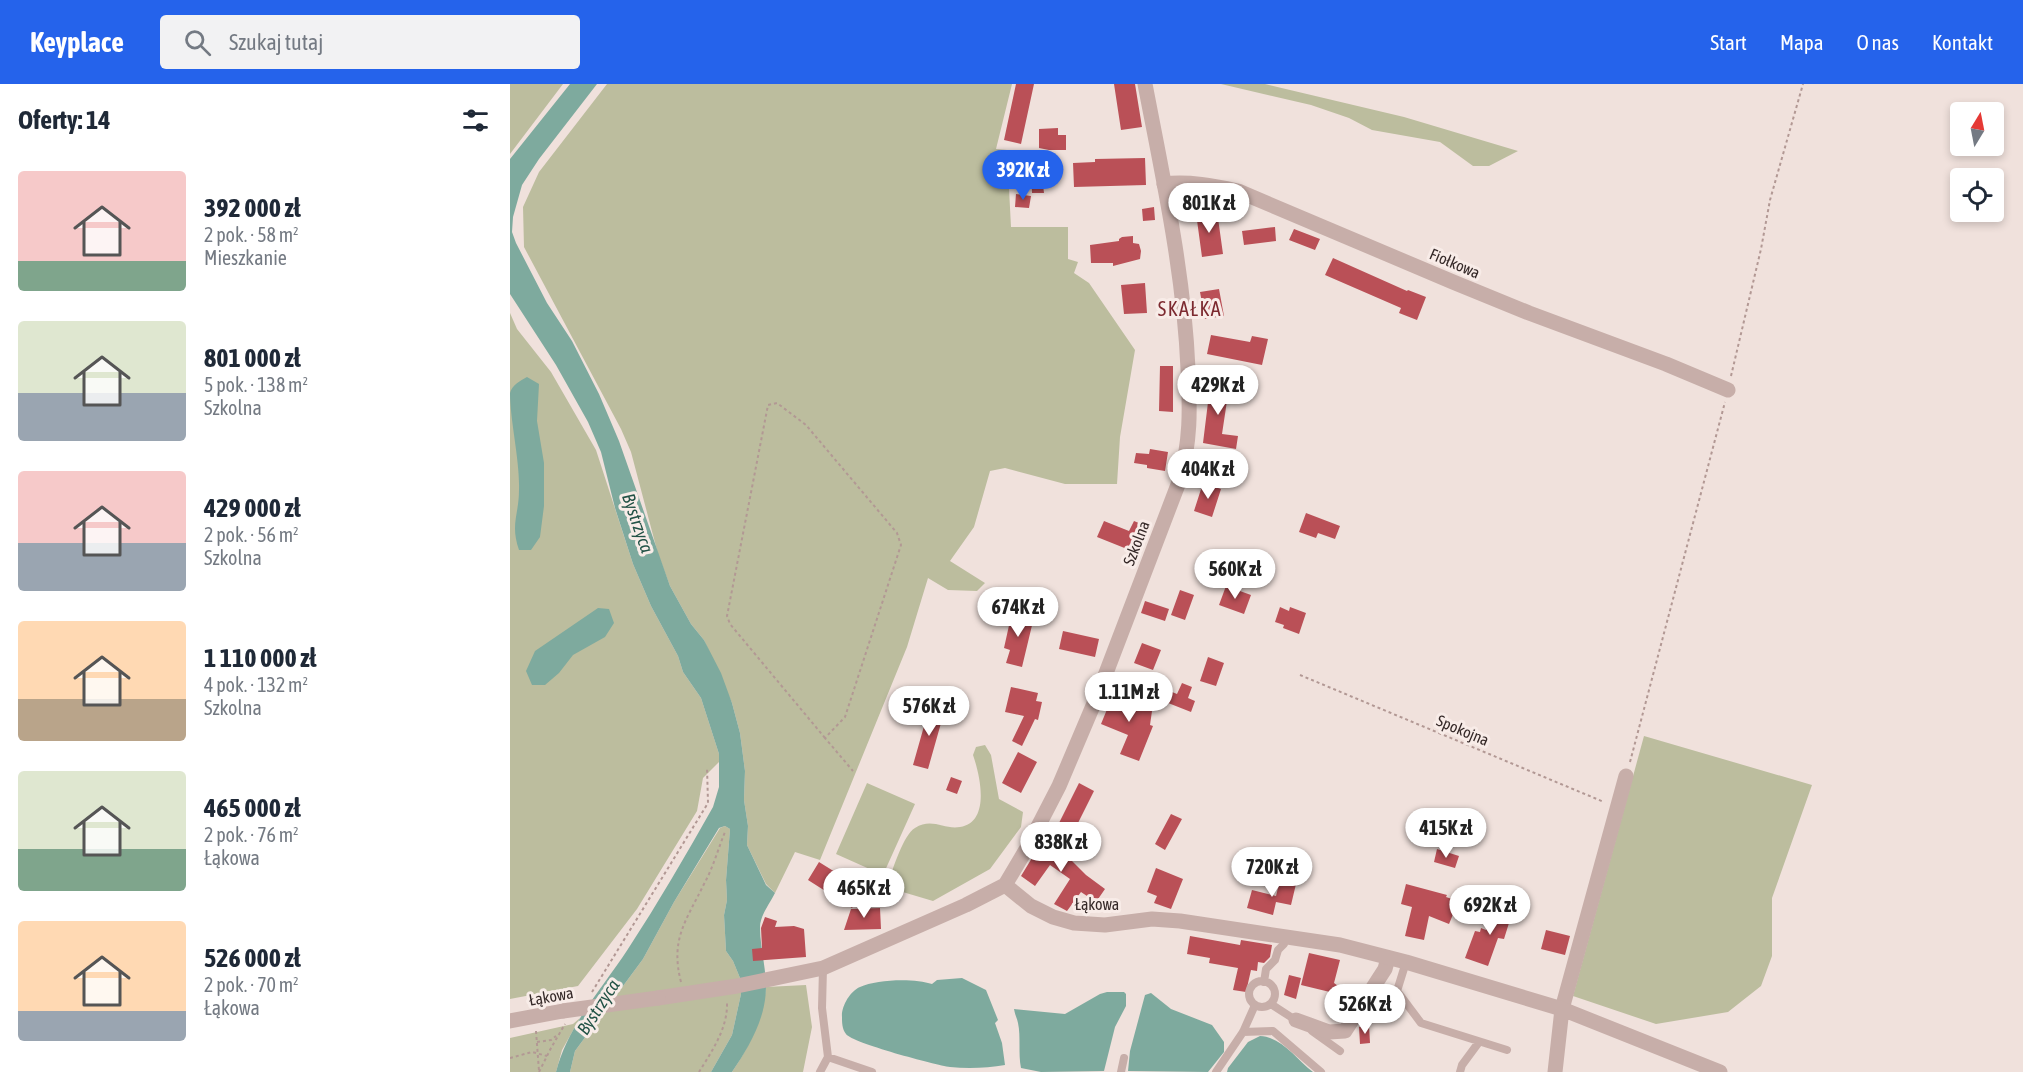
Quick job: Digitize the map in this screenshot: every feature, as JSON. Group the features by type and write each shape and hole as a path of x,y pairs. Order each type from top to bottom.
{"street":[{"name":"Szkolna","path":"1005,885 1059,786 1136,596 1187,457 1189,408 1182,288 1145,84"},
{"name":"Fiołkowa","path":"1164,184 1205,185 1238,191 1529,313 1666,364 1728,390"},
{"path":"1555,1072 1562,1009 1626,776"},
{"name":"Łąkowa","path":"510,1021 566,1016 684,993 774,979 823,968 966,905 1005,885 1031,906 1053,917 1074,923 1105,925 1163,919 1340,945 1406,962 1562,1009 1720,1072"},
{"path":"1296,1020 1329,1032 1345,1031 1385,969 1388,958"}],"lane":[{"path":"1264,982 1266,969 1275,960 1278,950 1284,944 1284,936"},
{"path":"1406,962 1397,991 1421,1023 1507,1050"},
{"path":"820,1072 828,1057 822,1008 823,968"},
{"path":"1257,982 1264,982 1270,984 1275,997 1271,1004 1264,1007 1255,1005 1251,1001 1250,991 1257,982"},
{"path":"1271,1004 1340,1052"},
{"path":"1216,1072 1243,1032 1255,1005"},
{"path":"1243,1032 1273,1031 1282,1036 1321,1072"},
{"path":"1460,1072 1462,1065 1479,1041"},
{"path":"828,1057 872,1072"},
{"path":"1121,1072 1124,1058"}],"path":[{"path":"1626,776 1728,390 1770,200 1803,84"},
{"path":"825,738 844,717 901,545 897,533 807,425 777,403 768,405 727,616 730,624 825,738 853,771"},
{"name":"Spokojna","path":"1300,675 1617,807"},
{"path":"588,997 708,803 707,767"},
{"path":"684,993 678,970 676,948 683,926 705,883 725,832"},
{"path":"699,1072 717,1041 728,1014 732,986"},
{"path":"539,1072 566,1016"},
{"path":"537,1017 539,1072"},
{"path":"537,1042 551,1040 558,1035"},
{"path":"510,1058 524,1052 537,1052 547,1056"}],"green space":[{"path":"510,84 563,84 510,154"},
{"path":"607,84 1012,84 996,149 1007,150 1011,227 1068,227 1068,259 1078,262 1074,273 1089,283 1135,350 1120,437 1117,484 1065,484 1005,468 990,471 974,527 950,561 985,583 977,591 948,590 928,578 907,647 820,860 795,852 775,893 766,884 747,845 745,771 740,733 732,703 704,640 691,624 670,586 658,554 631,452 621,429 524,247 523,207 539,172"},
{"path":"1221,84 1265,84 1404,117 1518,151 1489,166 1473,166 1440,142 1372,130 1349,118 1311,105"},
{"path":"510,313 517,329 551,372 596,450 633,564 651,606 678,656 683,672 701,698 719,754 719,762 703,778 697,811 637,909 578,986 510,999"},
{"path":"1644,736 1812,785 1772,898 1772,956 1761,986 1728,1012 1656,1024 1573,996"},
{"path":"985,745 991,755 999,799 1023,812 1021,827 990,869 933,901 896,890 888,881 903,844 915,828 927,824 960,827 970,823 976,816 981,797 973,755 976,747"},
{"path":"867,783 915,804 883,875 836,854"},
{"path":"725,826 730,829 726,880 727,900 724,915 726,951 740,978 741,994 732,1035 711,1072 570,1072 575,1051 643,959 674,902 720,828"},
{"path":"806,985 812,1027 803,1072 732,1072 755,1031 766,987"},
{"path":"580,1018 562,1050 556,1072 510,1072 510,1038 573,1024"}],"water":[{"name":"Bystrzyca","path":"570,84 597,84 539,159 522,185 513,217 512,232 547,303 572,341 599,394 619,441 670,586 691,624 704,640 721,673 740,733 745,771 747,845 766,885 775,893 760,923 766,980 763,1010 750,1042 732,1072 711,1072 732,1035 741,994 740,978 726,951 724,915 727,900 726,880 730,829 725,826 719,828 643,959 575,1051 570,1072 556,1072 561,1055 577,1023 661,897 713,807 719,787 719,754 701,698 683,672 678,656 651,606 633,564 615,508 601,452 588,422 556,365 510,294 510,159"},
{"path":"527,377 539,384 537,421 544,463 544,506 540,537 531,550 519,550 515,526 519,479 510,393 514,385"},
{"path":"598,608 609,609 614,623 605,637 573,655 559,673 545,685 532,685 526,671 535,651"},
{"path":"962,978 986,990 998,1020 995,1023 1002,1043 1005,1065 950,1067 863,1043 846,1034 844,1030 842,1013 845,1004 853,992 860,987 896,980 932,984 937,980"},
{"path":"1107,992 1124,992 1126,1006 1115,1027 1104,1071 1041,1072 1021,1068 1019,1028 1014,1009 1065,1014"},
{"path":"1151,993 1171,1009 1212,1025 1224,1042 1224,1052 1208,1072 1128,1071 1130,1051 1145,995"},
{"path":"1260,1036 1282,1044 1313,1072 1227,1072 1248,1042"}],"building":[{"path":"1016,84 1034,84 1021,144 1004,140"},
{"path":"1114,84 1135,84 1142,127 1121,130"},
{"path":"1058,128 1058,135 1066,135 1066,150 1039,148 1039,129"},
{"path":"1145,158 1146,185 1074,187 1073,163 1095,162 1095,159"},
{"path":"1048,164 1049,185 1043,185 1044,193 1032,193 1031,165"},
{"path":"1016,194 1031,196 1029,208 1015,207"},
{"path":"1154,207 1155,220 1143,221 1142,209"},
{"path":"1217,211 1223,254 1202,257 1196,213"},
{"path":"1275,227 1276,241 1244,245 1242,231"},
{"path":"1294,229 1320,239 1315,250 1289,240"},
{"path":"1133,236 1133,243 1139,244 1140,259 1113,266 1113,263 1091,263 1090,245 1119,241 1122,237"},
{"path":"1333,258 1407,291 1426,297 1417,320 1399,313 1401,308 1325,275"},
{"path":"1145,283 1147,313 1124,314 1121,285"},
{"path":"1219,289 1224,316 1205,319 1200,292"},
{"path":"1211,335 1250,342 1252,336 1268,339 1262,365 1207,354"},
{"path":"1160,366 1173,366 1173,412 1159,411"},
{"path":"1211,378 1230,381 1222,434 1238,436 1236,449 1203,443"},
{"path":"1150,449 1168,452 1165,471 1134,463 1136,453 1149,454"},
{"path":"1203,483 1221,489 1212,517 1194,511"},
{"path":"1306,513 1340,526 1335,539 1318,533 1316,538 1299,532"},
{"path":"1104,521 1129,531 1134,521 1148,527 1137,553 1097,537"},
{"path":"1226,586 1251,595 1244,614 1219,605"},
{"path":"1180,590 1194,595 1185,620 1171,615"},
{"path":"1145,601 1169,609 1165,621 1141,613"},
{"path":"1280,607 1289,611 1290,607 1306,613 1299,634 1275,622"},
{"path":"1012,612 1034,617 1022,667 1006,663 1010,650 1004,648"},
{"path":"1063,631 1099,639 1095,657 1059,649"},
{"path":"1142,643 1161,650 1153,670 1134,663"},
{"path":"1208,657 1224,663 1216,686 1200,681"},
{"path":"1182,683 1192,687 1188,698 1195,701 1191,712 1158,699 1162,688 1177,694"},
{"path":"1117,685 1128,689 1124,699 1152,711 1150,725 1153,726 1139,761 1120,754 1128,735 1101,724"},
{"path":"1011,687 1038,693 1036,701 1042,702 1038,720 1035,719 1022,746 1012,741 1024,716 1005,712"},
{"path":"930,705 945,709 928,769 913,765"},
{"path":"1018,752 1037,762 1021,793 1002,783"},
{"path":"951,777 962,781 957,794 946,790"},
{"path":"1079,783 1094,791 1078,823 1100,834 1095,843 1058,825"},
{"path":"1171,814 1182,819 1165,850 1155,844"},
{"path":"1046,835 1073,855 1070,859 1105,889 1096,902 1081,892 1067,911 1054,904 1070,879 1050,865 1035,886 1021,876"},
{"path":"1437,849 1459,856 1455,868 1434,862"},
{"path":"819,862 864,890 852,908 808,880"},
{"path":"1156,868 1183,879 1171,909 1154,903 1157,896 1147,892"},
{"path":"1280,880 1296,884 1291,905 1276,902 1273,915 1247,908 1252,890 1276,896"},
{"path":"1406,884 1447,895 1446,897 1455,900 1452,911 1454,912 1449,924 1429,916 1424,940 1405,936 1412,907 1401,904"},
{"path":"1496,904 1513,910 1504,939 1498,938 1488,966 1465,958 1475,931 1480,932 1481,928 1486,930"},
{"path":"880,908 881,929 844,930 851,909"},
{"path":"765,917 777,921 775,927 794,926 804,929 806,957 753,961 752,949 762,948 761,928"},
{"path":"1546,930 1570,936 1565,955 1541,949"},
{"path":"1190,936 1240,945 1241,940 1272,945 1270,957 1264,963 1258,962 1257,971 1251,970 1246,992 1233,990 1238,968 1209,963 1210,958 1187,954"},
{"path":"1309,953 1340,960 1334,983 1355,998 1350,997 1340,1011 1327,1002 1334,993 1301,985"},
{"path":"1289,975 1301,978 1296,999 1284,995"},
{"path":"1369,1025 1370,1043 1360,1044 1359,1027"}],"district":[{"name":"SKAŁKA","path":"1190,308"}]}
